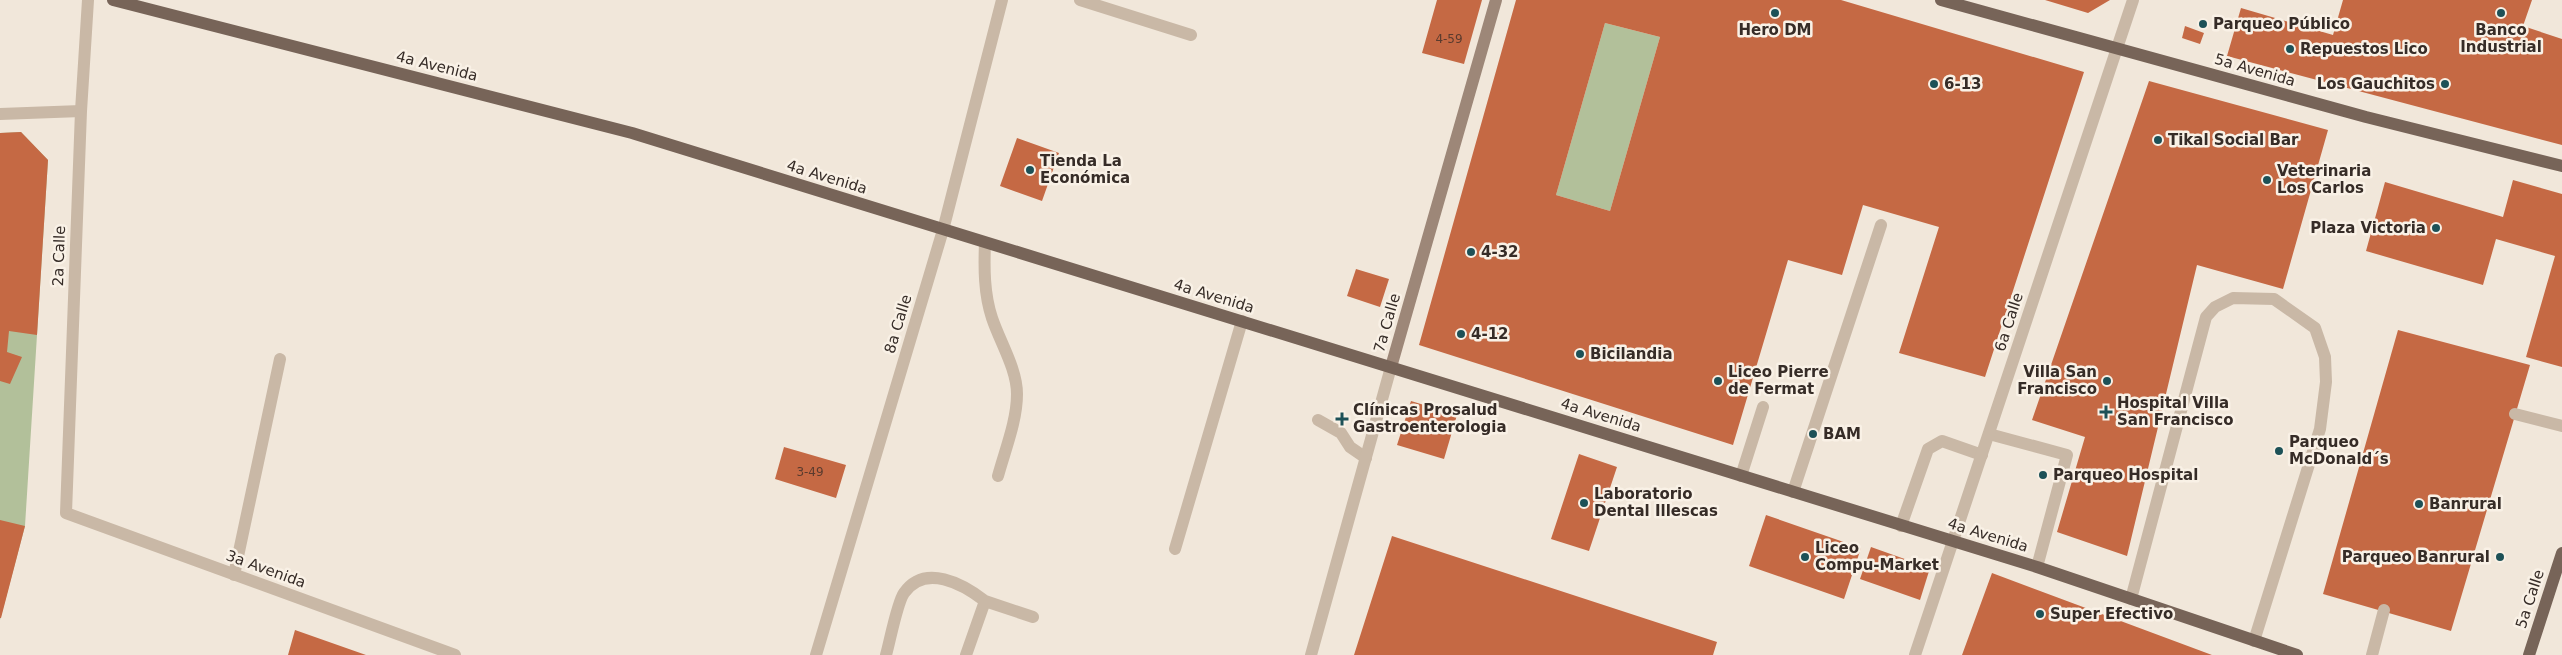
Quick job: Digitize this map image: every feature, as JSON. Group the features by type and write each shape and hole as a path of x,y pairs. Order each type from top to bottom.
{"main road":[{"name":"4a Avenida","path":"113,0 632,133 2037,567 2297,655"},
{"name":"7a Calle","path":"1391,366 1496,0"},
{"name":"5a Avenida","path":"1941,0 2366,117 2562,166"},
{"name":"5a Calle","path":"2529,655 2562,553"}],"street":[{"name":"2a Calle","path":"66,513 81,111 88,0"},
{"name":"8a Calle","path":"816,655 943,230 1002,0"},
{"path":"1080,0 1191,35"},
{"name":"6a Calle","path":"1915,655 1951,542 1982,455 2133,0"},
{"path":"0,114 81,111"},
{"path":"1793,492 1881,225"},
{"path":"985,243 984,273 991,315 1012,370 1017,393 1013,421 998,476"},
{"path":"2131,599 2206,317 2215,307 2234,298 2274,298 2315,328 2325,357 2326,382 2320,429 2254,641"},
{"path":"1175,549 1242,321"},
{"path":"234,575 280,359"},
{"name":"7a Calle","path":"1311,655 1391,366"},
{"path":"1741,476 1763,407"},
{"path":"2515,414 2562,426"},
{"path":"1318,420 1341,432 1350,447 1366,458"},
{"path":"1989,434 2067,455 2037,567"},
{"path":"1901,526 1928,449 1942,441 1982,455"},
{"name":"3a Avenida","path":"66,513 455,655"},
{"path":"886,655 904,593 918,579 933,578 953,581 971,590 985,601 1033,617"},
{"path":"966,655 985,601"},
{"path":"2372,655 2384,610"}],"green space":[{"path":"1605,23 1660,37 1610,211 1556,195"},
{"path":"21,132 48,160 25,526 0,620 0,133"}],"building":[{"path":"1437,0 1482,0 1464,64 1422,53"},
{"path":"1516,0 1841,0 2084,72 1985,377 1899,353 1939,227 1863,205 1842,275 1788,260 1733,445 1419,345","holes":["1605,23 1660,37 1610,211 1556,195"]},
{"path":"2045,0 2110,0 2088,13"},
{"path":"2343,0 2532,0 2523,26 2562,39 2562,145 2227,56 2241,8 2333,35"},
{"path":"2185,26 2204,33 2200,44 2182,38"},
{"path":"2149,81 2328,130 2283,289 2197,265 2127,556 2057,532 2085,437 2032,420"},
{"path":"21,132 48,160 37,335 9,331 7,352 22,357 10,384 0,381 0,133"},
{"name":"Tienda La Económica","path":"1017,138 1059,153 1042,201 1000,186"},
{"path":"2513,180 2562,194 2562,367 2526,357 2555,256 2496,239 2483,285 2366,251 2385,182 2503,217"},
{"path":"1356,269 1389,279 1380,307 1347,296"},
{"name":"Banrural","path":"2398,330 2530,365 2451,631 2323,594"},
{"path":"1411,401 1457,415 1444,459 1397,445"},
{"path":"784,447 846,465 836,498 775,479"},
{"name":"Laboratorio Dental Illescas","path":"1579,454 1617,467 1589,551 1551,539"},
{"name":"Liceo Compu-Market","path":"1766,515 1861,548 1844,599 1749,566"},
{"path":"0,520 25,526 1,618 0,618"},
{"path":"1392,536 1717,642 1713,655 1354,655"},
{"path":"1871,547 1930,568 1920,600 1860,579"},
{"name":"Super Efectivo","path":"1992,573 2212,655 1962,655"},
{"path":"295,630 366,655 288,655"}],"place":[{"name":"Hero DM","path":"1775,13"},
{"name":"Banco Industrial","path":"2501,13"},
{"name":"Parqueo Público","path":"2203,24"},
{"name":"Repuestos Lico","path":"2290,49"},
{"name":"6-13","path":"1934,84"},
{"name":"Los Gauchitos","path":"2445,84"},
{"name":"Tikal Social Bar","path":"2158,140"},
{"name":"Tienda La Económica","path":"1030,170"},
{"name":"Veterinaria Los Carlos","path":"2267,180"},
{"name":"Plaza Victoria","path":"2436,228"},
{"name":"4-32","path":"1471,252"},
{"name":"4-12","path":"1461,334"},
{"name":"Bicilandia","path":"1580,354"},
{"name":"Liceo Pierre de Fermat","path":"1718,381"},
{"name":"Villa San Francisco","path":"2107,381"},
{"name":"Hospital Villa San Francisco","path":"2106,412"},
{"name":"Clínicas Prosalud Gastroenterologia","path":"1342,419"},
{"name":"BAM","path":"1813,434"},
{"name":"Parqueo McDonald´s","path":"2279,451"},
{"name":"Parqueo Hospital","path":"2043,475"},
{"name":"Laboratorio Dental Illescas","path":"1584,503"},
{"name":"Banrural","path":"2419,504"},
{"name":"Liceo Compu-Market","path":"1805,557"},
{"name":"Parqueo Banrural","path":"2500,557"},
{"name":"Super Efectivo","path":"2040,614"}]}
